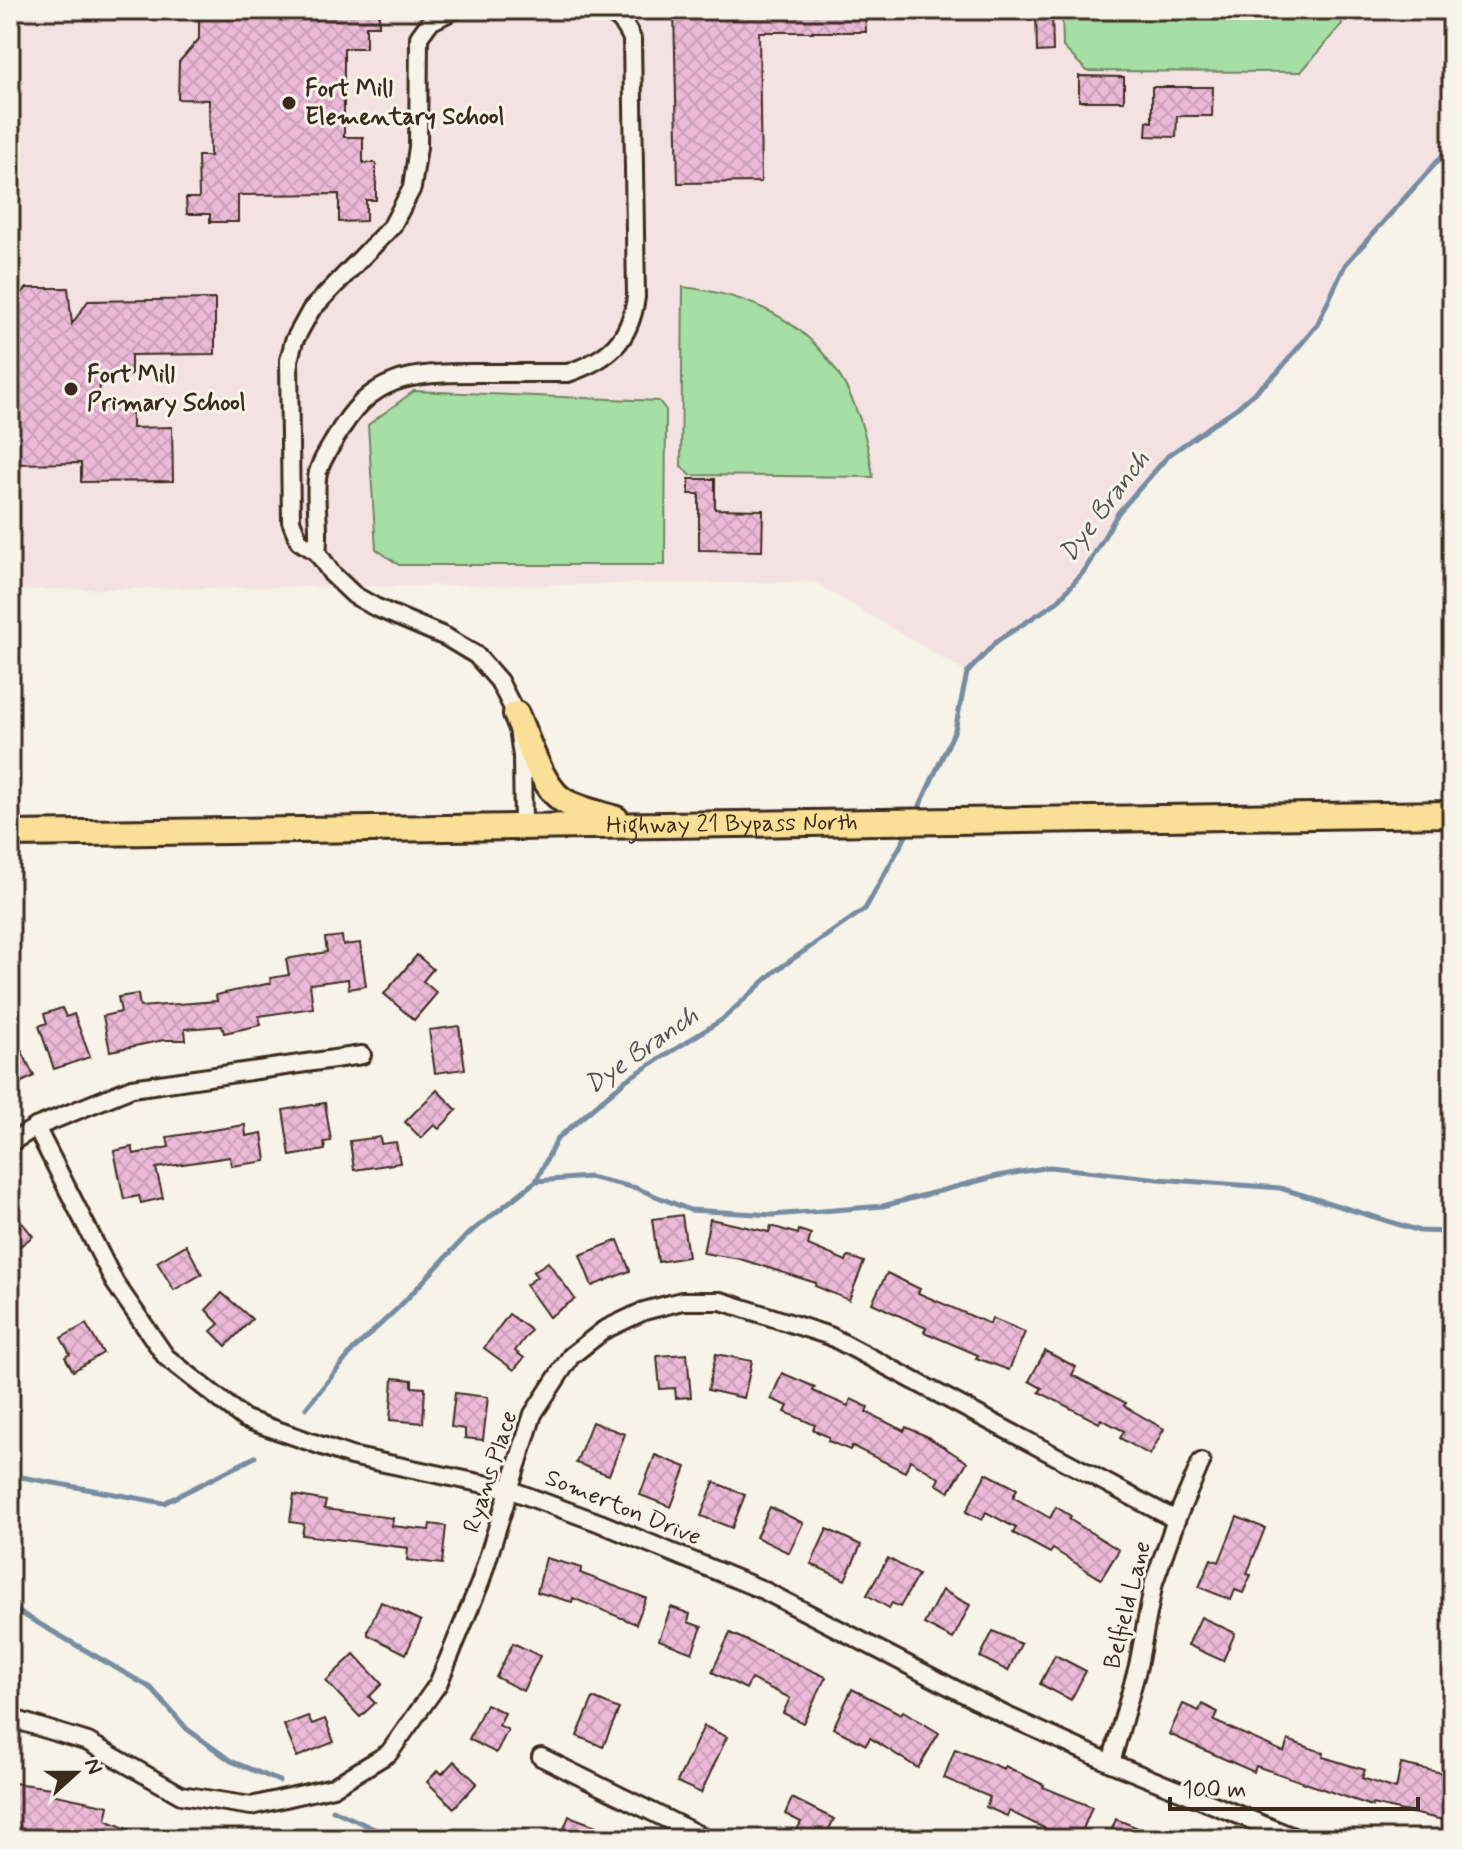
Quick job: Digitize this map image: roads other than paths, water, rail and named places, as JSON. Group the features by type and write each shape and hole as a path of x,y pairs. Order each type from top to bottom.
{"main road":[{"path":"516,714 542,774 563,801 634,824"},
{"name":"Highway 21 Bypass North","path":"10,834 1452,814"}],"street":[{"path":"454,10 430,22 419,37 418,147 412,188 392,226 311,310 294,341 289,360 291,521 299,541 317,552 332,574 354,595 446,637 476,655 499,681 516,714 522,756 523,826"},
{"path":"317,552 320,535 316,494 319,469 345,420 366,397 395,381 423,373 568,373 589,366 623,339 634,317 636,297 632,39 626,24 602,10"},
{"path":"10,1143 36,1127 132,1088 362,1055"},
{"name":"Somerton Drive","path":"36,1127 115,1283 166,1357 245,1419 351,1456 508,1489 600,1523 763,1590 1005,1715 1111,1763 1298,1839"},
{"name":"Ryans Place","path":"10,1718 88,1742 181,1795 251,1806 333,1787 389,1753 438,1684 480,1583 533,1414 571,1356 604,1330 644,1311 682,1301 721,1301 830,1336 1176,1520"},
{"name":"Belfield Lane","path":"1111,1763 1138,1666 1154,1582 1201,1462"},
{"path":"541,1757 707,1839"}],"waterway":[{"name":"Dye Branch","path":"920,805 955,730 967,673 997,641 1057,602 1085,570 1118,513 1169,455 1238,407 1277,373 1317,325 1345,265 1452,145"},
{"name":"Dye Branch","path":"306,1408 354,1349 467,1235 536,1181 557,1139 626,1080 723,1019 774,972 865,909 906,836"},
{"path":"536,1181 589,1177 636,1188 690,1210 773,1215 883,1206 997,1176 1050,1167 1280,1188 1420,1231 1452,1232"},
{"name":"Dye Branch","path":"10,1475 164,1503 255,1457"},
{"path":"10,1607 151,1688 187,1729 231,1761 279,1781"},
{"path":"333,1810 396,1839"}],"place":[{"name":"Fort Mill Elementary School","path":"289,103"},
{"name":"Fort Mill Primary School","path":"71,389"}]}
